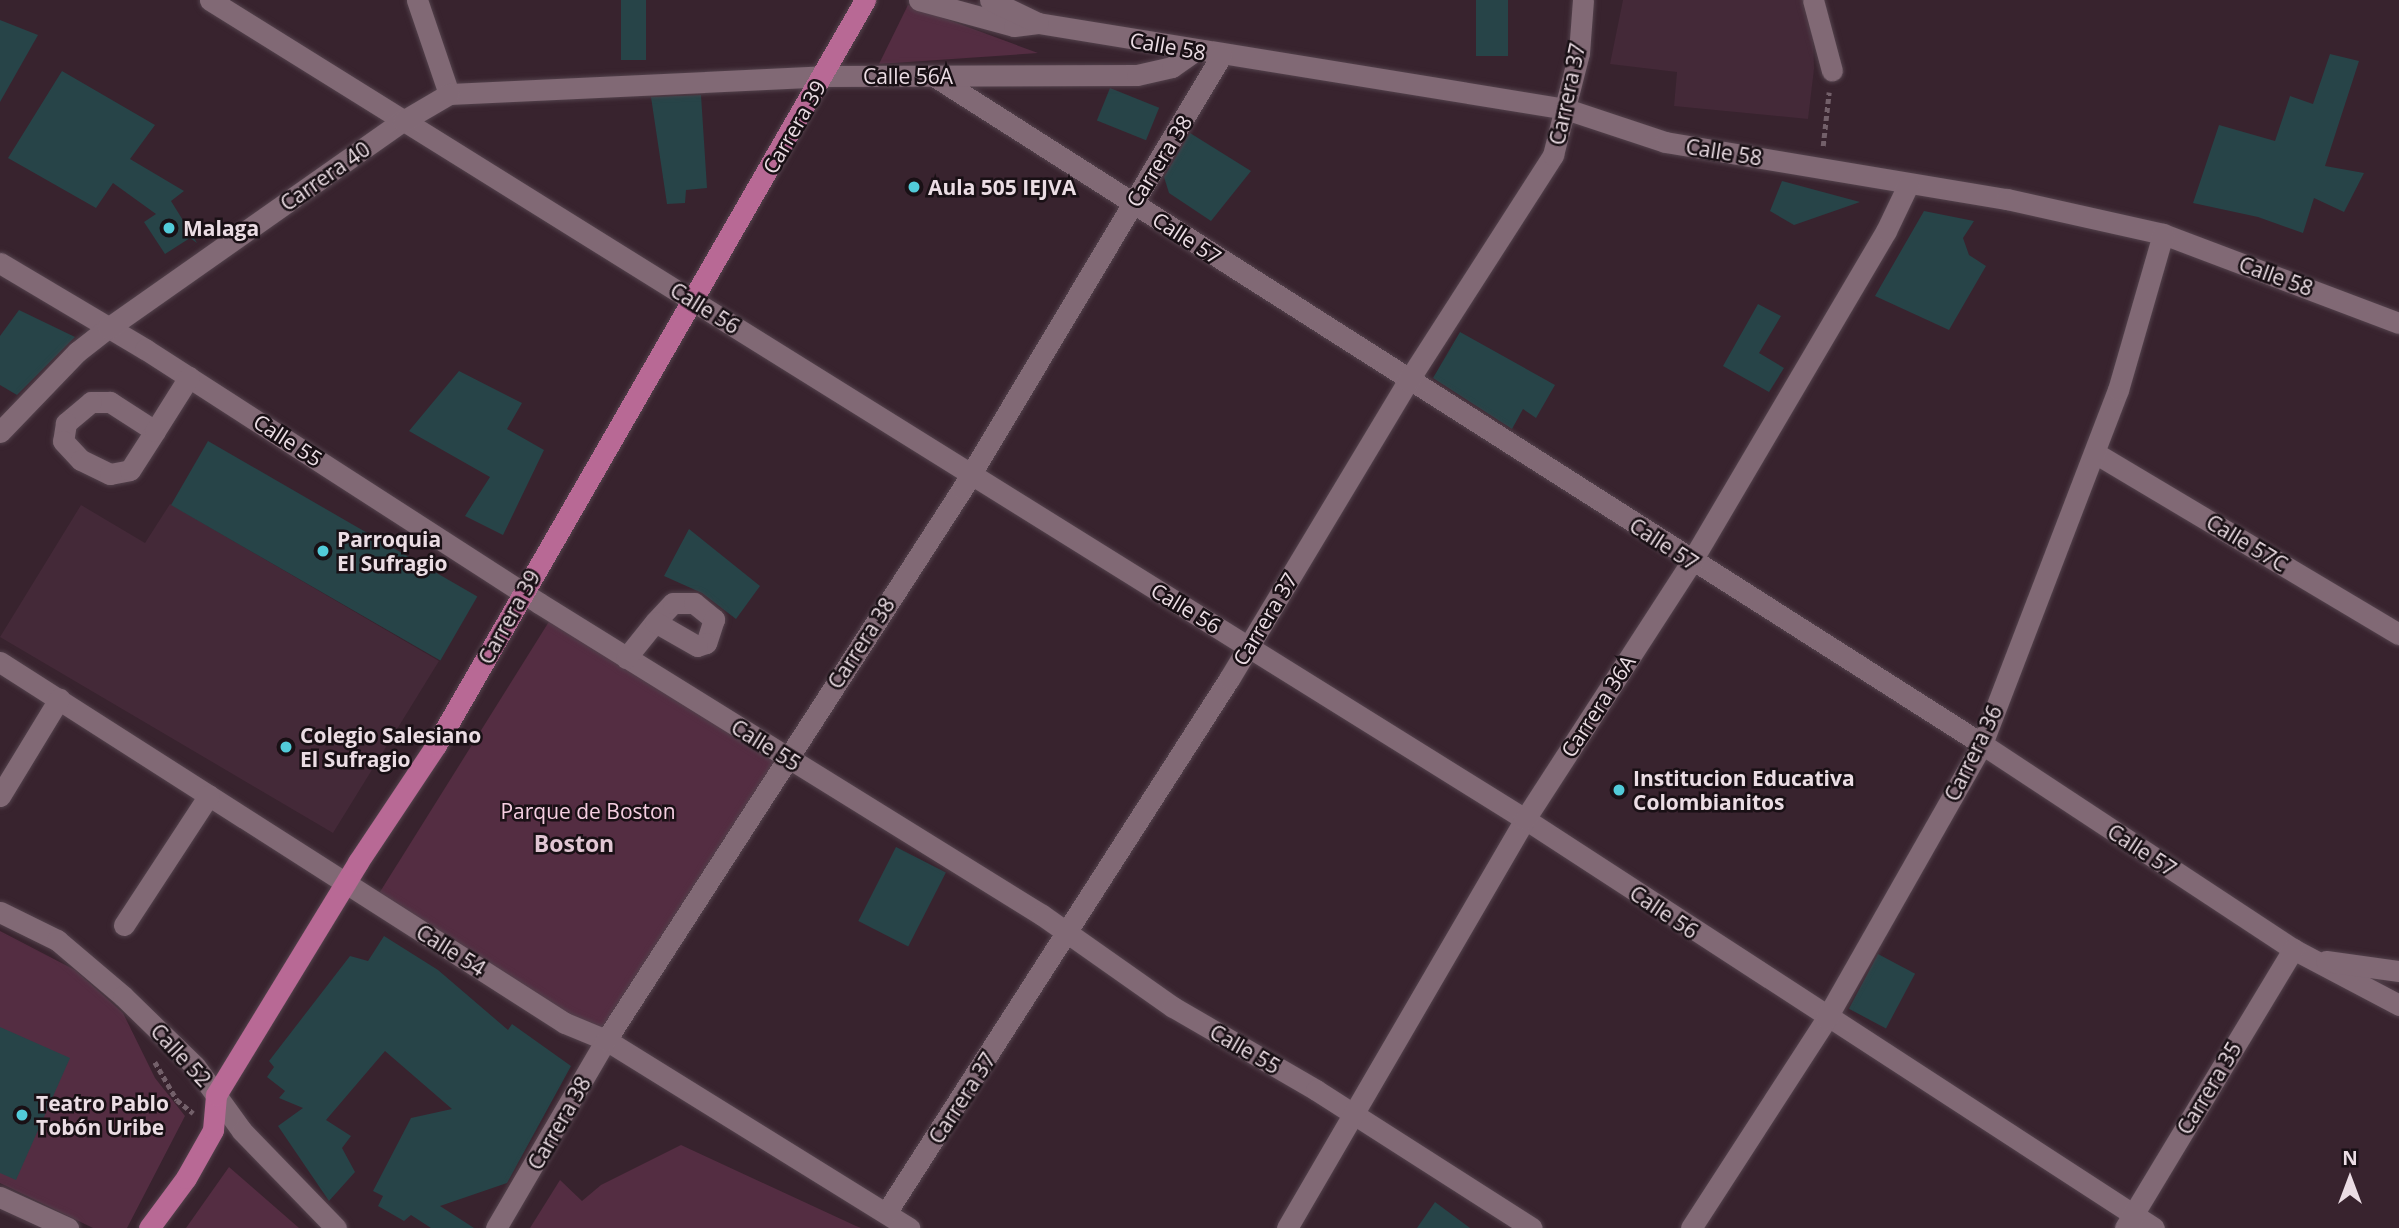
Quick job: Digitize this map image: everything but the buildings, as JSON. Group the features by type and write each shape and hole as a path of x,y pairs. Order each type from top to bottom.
{"main road":[{"name":"Carrera 39","path":"149,1228 186,1178 213,1130 216,1094 345,883 436,745 522,591 630,413 691,299 824,76 864,0"}],"street":[{"name":"Calle 56","path":"210,0 691,299 969,476 1525,819 2129,1222 2154,1228"},
{"path":"417,0 449,94"},
{"name":"Calle 58","path":"919,0 992,22 1014,26 1038,23"},
{"name":"Calle 58","path":"990,0 1038,23 1221,56 1566,109 1665,142 1820,167 1908,185 2007,198 2163,234 2399,323"},
{"name":"Carrera 37","path":"886,1213 1068,933 1248,646 1408,381 1553,155 1579,53 1583,0"},
{"path":"1813,0 1832,71"},
{"name":"Calle 56A","path":"449,94 824,76 1137,75 1172,67 1195,51"},
{"name":"Carrera 38","path":"496,1228 607,1040 969,476 1221,56"},
{"name":"Calle 57","path":"934,76 1691,562 1982,744 2302,954 2399,1005"},
{"name":"Carrera 40","path":"0,432 77,352 108,328 403,121 449,94"},
{"name":"Carrera 36A","path":"1287,1228 1525,819 1691,562 1886,231 1908,185"},
{"name":"Carrera 36","path":"1690,1228 1826,1019 1982,744 2118,390 2163,234"},
{"name":"Calle 55","path":"0,263 189,377 626,658 1068,933 1173,1007 1353,1114 1532,1228"},
{"path":"155,431 189,377"},
{"name":"Calle 57C","path":"2095,453 2399,634"},
{"path":"626,658 655,622"},
{"name":"Calle 54","path":"0,662 565,1023 607,1040 909,1228"},
{"path":"0,796 59,699"},
{"path":"124,925 209,795"},
{"name":"Calle 52","path":"0,912 57,940 195,1066 242,1131 336,1228"},
{"path":"2302,954 2399,971"},
{"name":"Carrera 35","path":"2129,1222 2302,954"},
{"path":"0,1197 68,1228"}],"path":[{"path":"1820,167 1832,71"}],"shaded area":[{"path":"1623,0 1803,0 1813,30 1814,69 1808,119 1674,106 1677,72 1610,64"},
{"name":"Colegio Salesiano El Sufragio","path":"170,504 439,661 333,833 0,637 81,505 145,543"}],"green space":[{"path":"908,5 1038,53 879,64"},
{"name":"Parque de Boston","path":"550,620 777,762 605,1038 378,896"},
{"path":"0,931 75,970 123,1013 155,1078 185,1116 127,1228 93,1228 0,1183"},
{"path":"681,1145 861,1228 530,1228 560,1180 582,1201 601,1185"},
{"path":"229,1167 299,1228 186,1228"}],"place":[{"name":"Aula 505 IEJVA","path":"914,187"},
{"name":"Malaga","path":"169,228"},
{"name":"Parroquia El Sufragio","path":"323,551"},
{"name":"Colegio Salesiano El Sufragio","path":"286,747"},
{"name":"Institucion Educativa Colombianitos","path":"1619,790"},
{"name":"Teatro Pablo Tobón Uribe","path":"22,1115"}],"district":[{"name":"Boston","path":"574,843"}]}
